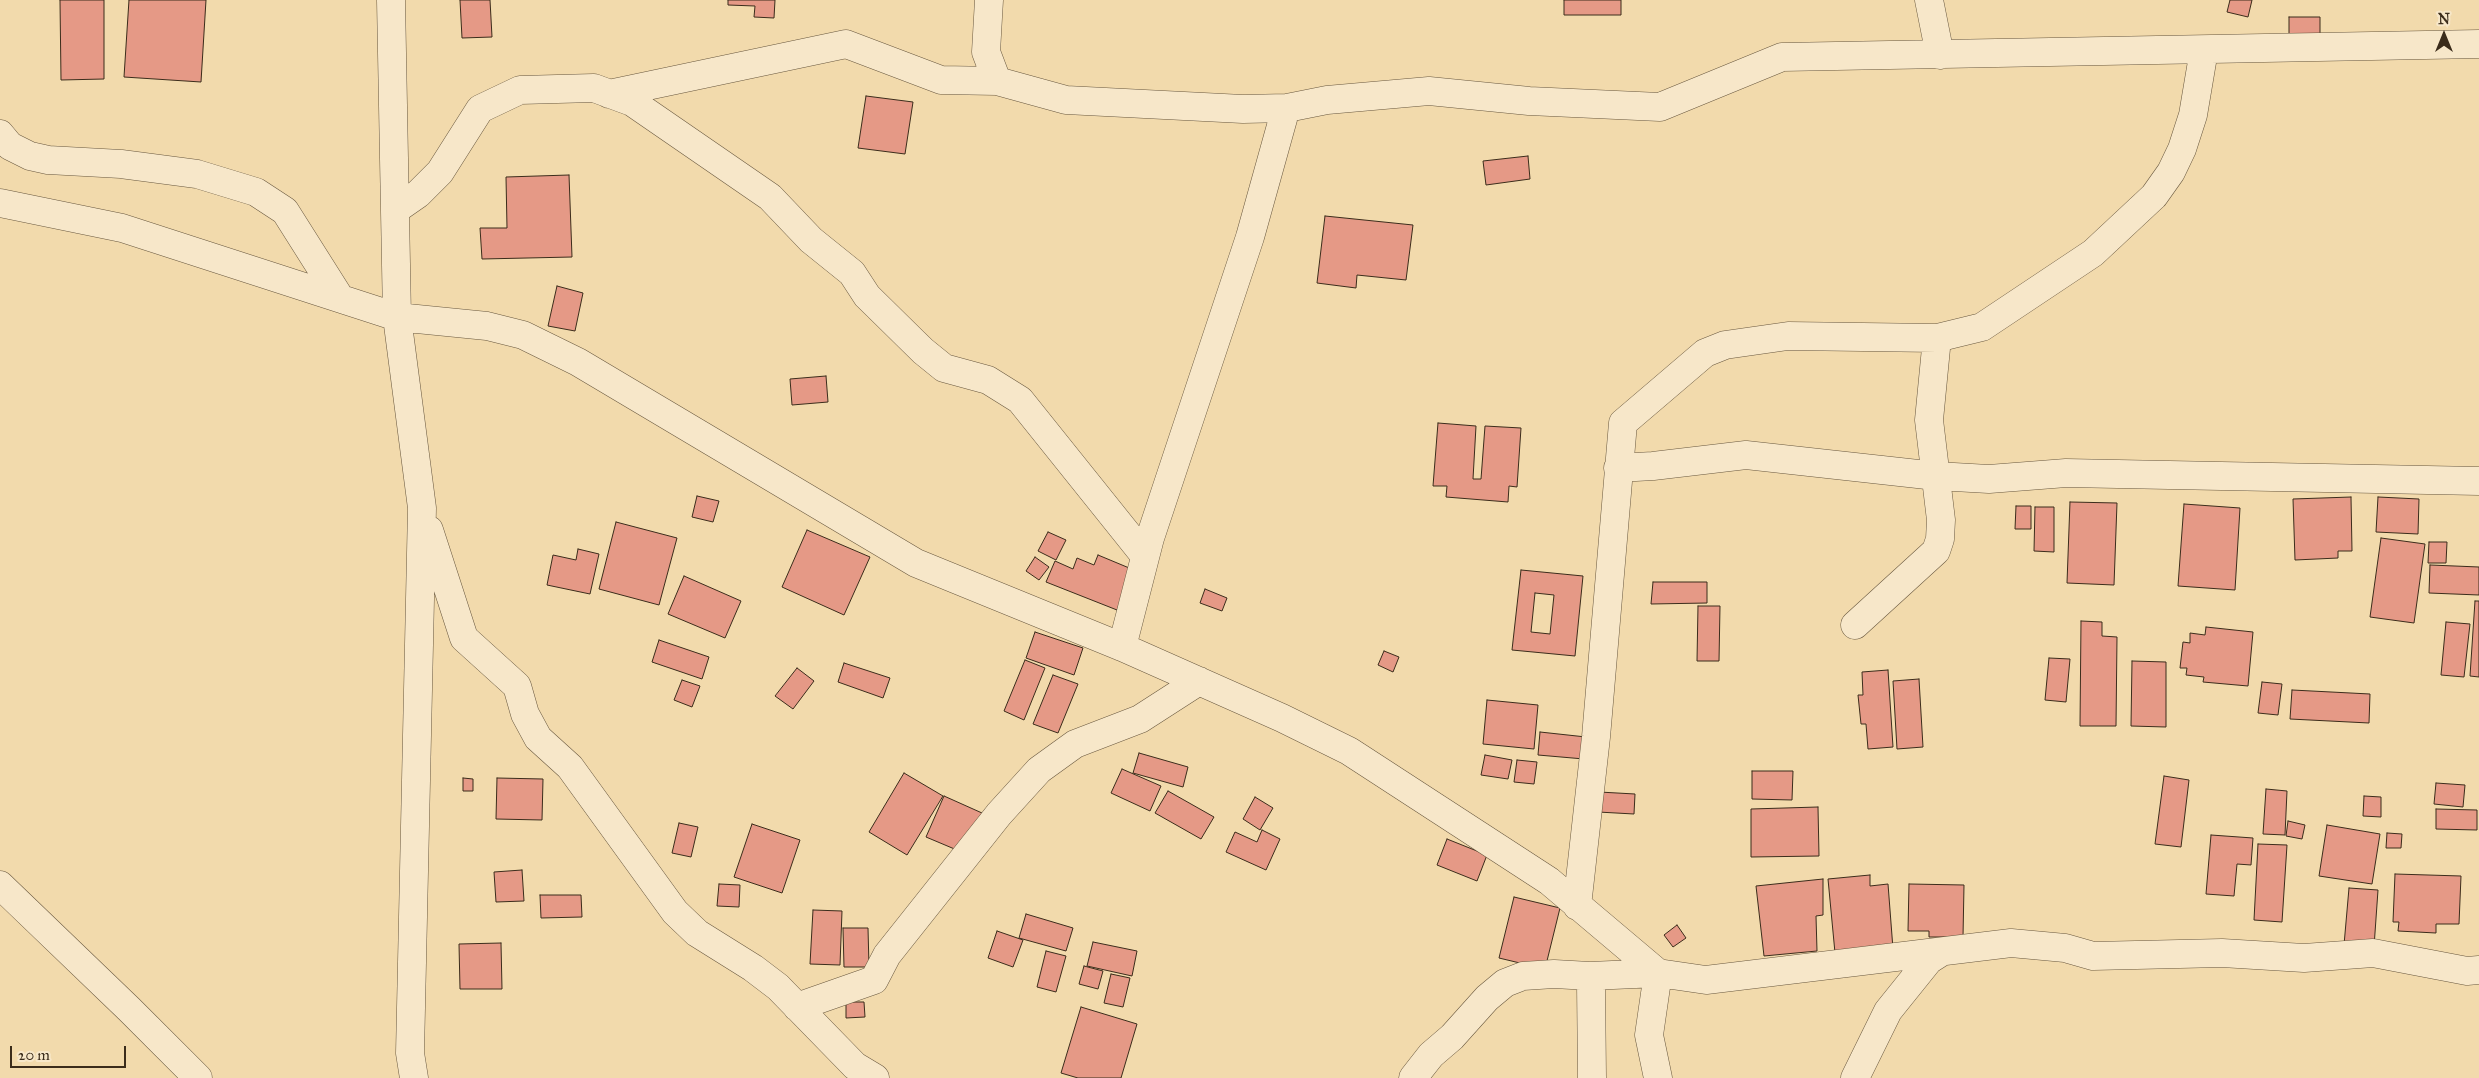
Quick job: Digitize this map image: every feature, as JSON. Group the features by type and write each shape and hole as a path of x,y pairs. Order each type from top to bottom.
{"street":[{"path":"391,0 397,316 422,508 410,1053 414,1078"},
{"path":"989,0 986,52 997,81"},
{"path":"1929,0 1940,55"},
{"path":"609,94 846,44 941,80 997,81 1066,100 1243,109 1286,108 1327,100 1429,91 1529,101 1660,107 1782,57 2479,44"},
{"path":"1577,906 1596,736 1623,423 1705,353 1725,346 1788,336 1937,338 1982,327 2093,254 2154,196 2171,172 2182,149 2193,114 2204,50"},
{"path":"395,210 418,194 440,172 480,109 520,90 594,88 632,102 770,197 811,240 852,273 867,296 923,351 944,368 988,380 1020,400 1145,556"},
{"path":"1122,647 1145,556 1250,237 1286,108"},
{"path":"0,134 10,146 30,156 48,160 121,164 197,174 256,192 285,211 340,298"},
{"path":"0,203 122,228 397,316 487,326 523,334 578,362 916,563 1122,647 1282,718 1349,751 1549,881 1658,973"},
{"path":"1855,625 1936,551 1940,539 1941,520 1930,420 1937,338"},
{"path":"1618,468 1653,466 1746,455 1936,476 1989,479 2066,474 2169,474 2479,481"},
{"path":"422,508 464,638 517,686 525,714 538,738 570,767 675,912 697,933 759,973 797,1007 855,1066 875,1078"},
{"path":"797,1007 874,980 886,955 998,814 1039,770 1074,744 1140,718 1199,681"},
{"path":"0,886 129,1009 198,1078"},
{"path":"1413,1078 1430,1055 1452,1037 1487,998 1505,983 1523,976 1658,973 1706,980 2011,943 2065,948 2093,956 2222,953 2304,958 2373,953 2467,971 2479,970"},
{"path":"1855,1078 1888,1011 1929,960 1940,953"},
{"path":"1658,973 1649,1035 1658,1078"},
{"path":"1590,976 1592,1078"}],"building":[{"path":"60,0 104,0 104,79 61,80"},
{"path":"129,0 206,0 201,82 124,77"},
{"path":"460,0 490,0 492,37 462,38"},
{"path":"728,0 775,0 774,18 754,17 755,6 728,5"},
{"path":"1564,0 1621,0 1621,15 1564,15"},
{"path":"2230,0 2252,0 2248,17 2227,12"},
{"path":"2289,17 2320,17 2320,42 2289,42"},
{"path":"866,96 913,102 905,154 858,148"},
{"path":"1528,156 1530,179 1486,185 1483,161"},
{"path":"569,175 572,257 482,259 480,228 507,228 506,177"},
{"path":"1325,216 1413,225 1406,280 1357,275 1356,288 1317,283"},
{"path":"557,286 583,293 575,331 548,326"},
{"path":"826,376 828,402 792,405 790,379"},
{"path":"1438,423 1476,426 1473,479 1481,479 1485,426 1521,428 1517,487 1509,486 1508,502 1446,497 1447,486 1433,486"},
{"path":"697,496 719,501 713,522 692,517"},
{"path":"2351,497 2352,551 2338,551 2338,558 2295,560 2293,499"},
{"path":"2378,497 2419,499 2418,534 2376,532"},
{"path":"2070,502 2117,503 2114,585 2067,583"},
{"path":"2184,504 2240,508 2235,590 2178,586"},
{"path":"2016,506 2031,506 2031,529 2015,529"},
{"path":"2035,507 2054,507 2054,552 2034,551"},
{"path":"616,522 677,538 659,605 599,589"},
{"path":"807,530 870,557 844,615 782,587"},
{"path":"1048,532 1066,540 1056,560 1038,551"},
{"path":"2381,538 2425,544 2414,623 2370,617"},
{"path":"2429,542 2447,542 2446,563 2428,563"},
{"path":"578,549 599,554 590,594 547,585 553,555 576,560"},
{"path":"1098,555 1134,570 1117,610 1046,582 1055,561 1073,569 1077,558 1094,565"},
{"path":"1035,557 1049,567 1039,580 1026,571"},
{"path":"2430,565 2479,567 2479,595 2429,593"},
{"path":"1521,570 1583,576 1575,656 1512,650","holes":["1535,593 1554,595 1550,634 1531,632"]},
{"path":"684,576 741,601 725,638 668,614"},
{"path":"1653,582 1707,582 1707,603 1651,604"},
{"path":"1205,589 1227,598 1222,611 1200,603"},
{"path":"2475,601 2479,601 2479,677 2470,676"},
{"path":"1698,606 1720,606 1719,661 1697,661"},
{"path":"2081,621 2102,622 2102,636 2117,637 2116,726 2080,726"},
{"path":"2446,622 2470,624 2464,677 2441,675"},
{"path":"2206,627 2253,632 2248,686 2203,682 2204,677 2186,675 2187,668 2180,668 2183,642 2190,643 2190,633 2205,635"},
{"path":"1035,632 1083,648 1074,675 1026,658"},
{"path":"659,640 709,657 702,679 652,662"},
{"path":"1384,651 1399,657 1393,672 1378,665"},
{"path":"2049,658 2070,659 2066,702 2045,700"},
{"path":"1025,660 1045,668 1024,720 1004,711"},
{"path":"2132,661 2166,662 2166,727 2131,726"},
{"path":"844,663 890,678 883,698 838,682"},
{"path":"797,668 814,681 793,709 775,696"},
{"path":"1888,670 1893,747 1868,749 1866,724 1861,724 1858,695 1863,695 1862,672"},
{"path":"1053,675 1078,684 1058,733 1033,724"},
{"path":"1919,679 1923,747 1897,749 1893,681"},
{"path":"682,680 700,686 692,707 674,700"},
{"path":"2262,682 2282,684 2278,715 2258,713"},
{"path":"2292,690 2370,694 2369,723 2290,719"},
{"path":"1487,700 1538,705 1534,749 1483,744"},
{"path":"1540,732 1586,737 1584,759 1538,755"},
{"path":"1139,753 1188,767 1183,787 1133,773"},
{"path":"1485,755 1512,760 1508,779 1481,775"},
{"path":"1517,760 1537,762 1534,784 1514,782"},
{"path":"1122,769 1161,786 1150,811 1111,793"},
{"path":"1752,771 1793,771 1792,800 1752,799"},
{"path":"904,773 943,796 907,855 869,832"},
{"path":"2164,776 2189,780 2181,847 2155,844"},
{"path":"463,778 473,779 473,791 463,791"},
{"path":"497,778 543,779 542,820 496,819"},
{"path":"2436,783 2465,785 2463,807 2434,804"},
{"path":"2266,789 2287,791 2285,835 2263,834"},
{"path":"1168,791 1214,817 1201,839 1155,813"},
{"path":"1599,792 1635,794 1634,814 1598,812"},
{"path":"944,796 982,813 964,853 926,837"},
{"path":"2364,796 2381,797 2381,817 2363,816"},
{"path":"1255,797 1273,808 1260,830 1243,819"},
{"path":"1818,807 1819,856 1751,857 1751,809"},
{"path":"2436,809 2477,810 2477,830 2436,829"},
{"path":"2288,821 2305,825 2302,839 2286,836"},
{"path":"679,823 698,827 691,857 672,853"},
{"path":"752,824 800,840 782,893 734,877"},
{"path":"2327,825 2380,834 2372,884 2319,876"},
{"path":"1262,830 1280,839 1266,870 1226,852 1235,832 1257,842"},
{"path":"2387,833 2402,834 2401,848 2386,848"},
{"path":"2211,835 2253,838 2251,865 2237,864 2234,896 2206,894"},
{"path":"1447,839 1487,855 1477,881 1437,865"},
{"path":"2258,844 2287,845 2282,922 2254,920"},
{"path":"522,870 524,901 496,902 494,872"},
{"path":"2395,874 2461,876 2459,924 2436,924 2436,933 2398,931 2399,922 2393,922"},
{"path":"1870,875 1870,886 1888,884 1893,949 1835,953 1828,879"},
{"path":"1823,879 1823,915 1816,916 1817,951 1764,956 1756,886"},
{"path":"719,884 740,885 739,907 717,906"},
{"path":"1909,884 1964,885 1963,937 1929,937 1929,931 1908,931"},
{"path":"2349,888 2378,890 2374,947 2344,945"},
{"path":"540,895 581,895 582,917 541,918"},
{"path":"1514,897 1560,908 1545,969 1499,958"},
{"path":"813,910 842,911 840,965 810,964"},
{"path":"1026,914 1073,928 1066,951 1019,938"},
{"path":"1677,925 1686,938 1673,947 1664,935"},
{"path":"843,928 868,928 869,967 844,967"},
{"path":"997,931 1023,940 1013,967 988,958"},
{"path":"1093,942 1137,951 1132,976 1087,966"},
{"path":"501,943 502,989 460,989 459,944"},
{"path":"1046,951 1066,956 1056,992 1037,987"},
{"path":"1084,966 1103,971 1098,989 1079,984"},
{"path":"1111,974 1130,978 1123,1007 1104,1003"},
{"path":"846,1002 864,1002 865,1017 846,1018"},
{"path":"1081,1007 1137,1024 1121,1078 1078,1078 1061,1073"}]}
